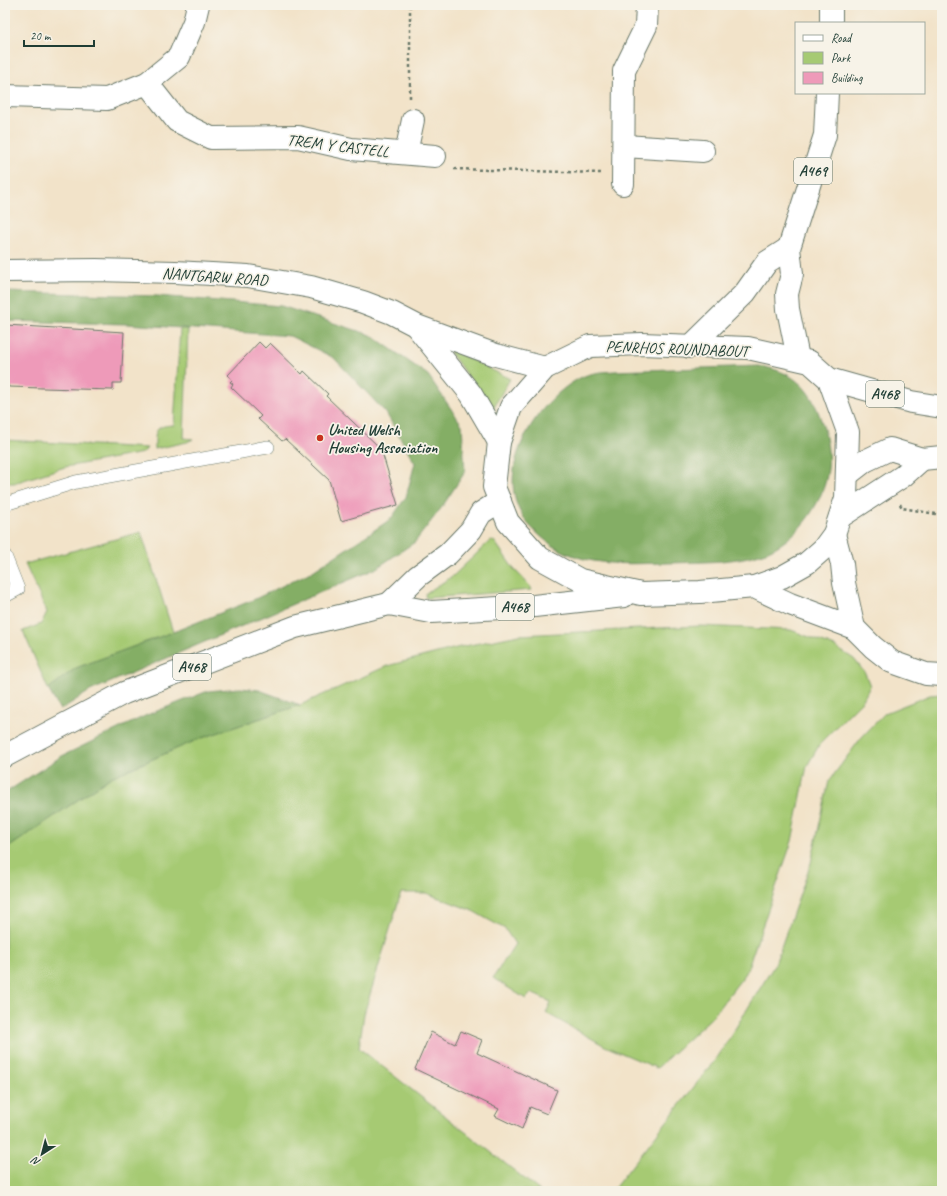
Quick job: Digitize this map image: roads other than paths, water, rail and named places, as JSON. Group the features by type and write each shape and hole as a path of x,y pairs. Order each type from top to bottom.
{"main road":[{"path":"5,96 107,99 147,83 180,57 194,22 198,5"},
{"path":"624,178 624,71 646,26 647,5"},
{"path":"830,22 831,5"},
{"name":"TREM Y CASTELL","path":"147,83 177,121 211,138 298,137 351,148 435,156"},
{"name":"A469","path":"798,358 788,309 787,294 792,274 789,248 825,135 827,94"},
{"name":"TREM Y CASTELL","path":"406,153 413,120"},
{"path":"624,146 703,151"},
{"path":"690,347 745,293 767,262 789,248"},
{"name":"NANTGARW ROAD","path":"5,272 96,270 248,276 311,287 356,300 392,313 417,326 496,355 545,368"},
{"name":"NANTGARW ROAD","path":"417,326 471,394 499,442"},
{"name":"PENRHOS ROUNDABOUT","path":"642,344 690,347 748,348 798,358 810,362 829,379 848,432 847,475 846,498 837,525 823,549 807,564 782,577 754,587 700,592 641,594 580,580 540,558 508,522 494,487 499,442 511,407 545,368 590,346 642,344"},
{"name":"A468","path":"829,379 910,402 942,407"},
{"path":"847,475 865,461 890,449 932,458"},
{"path":"854,628 844,583 837,525 903,476 932,458"},
{"path":"389,604 418,576 448,554 471,530 481,513 500,501"},
{"path":"754,587 790,604 854,628 873,647 892,662 926,674 942,675"},
{"name":"A468","path":"5,756 124,693 295,626 389,604 431,612 534,606 641,594"}],"lane":[{"path":"5,504 76,482 268,447"},
{"path":"5,556 18,590 5,596"}],"place":[{"name":"United Welsh Housing Association","path":"320,438"}]}
